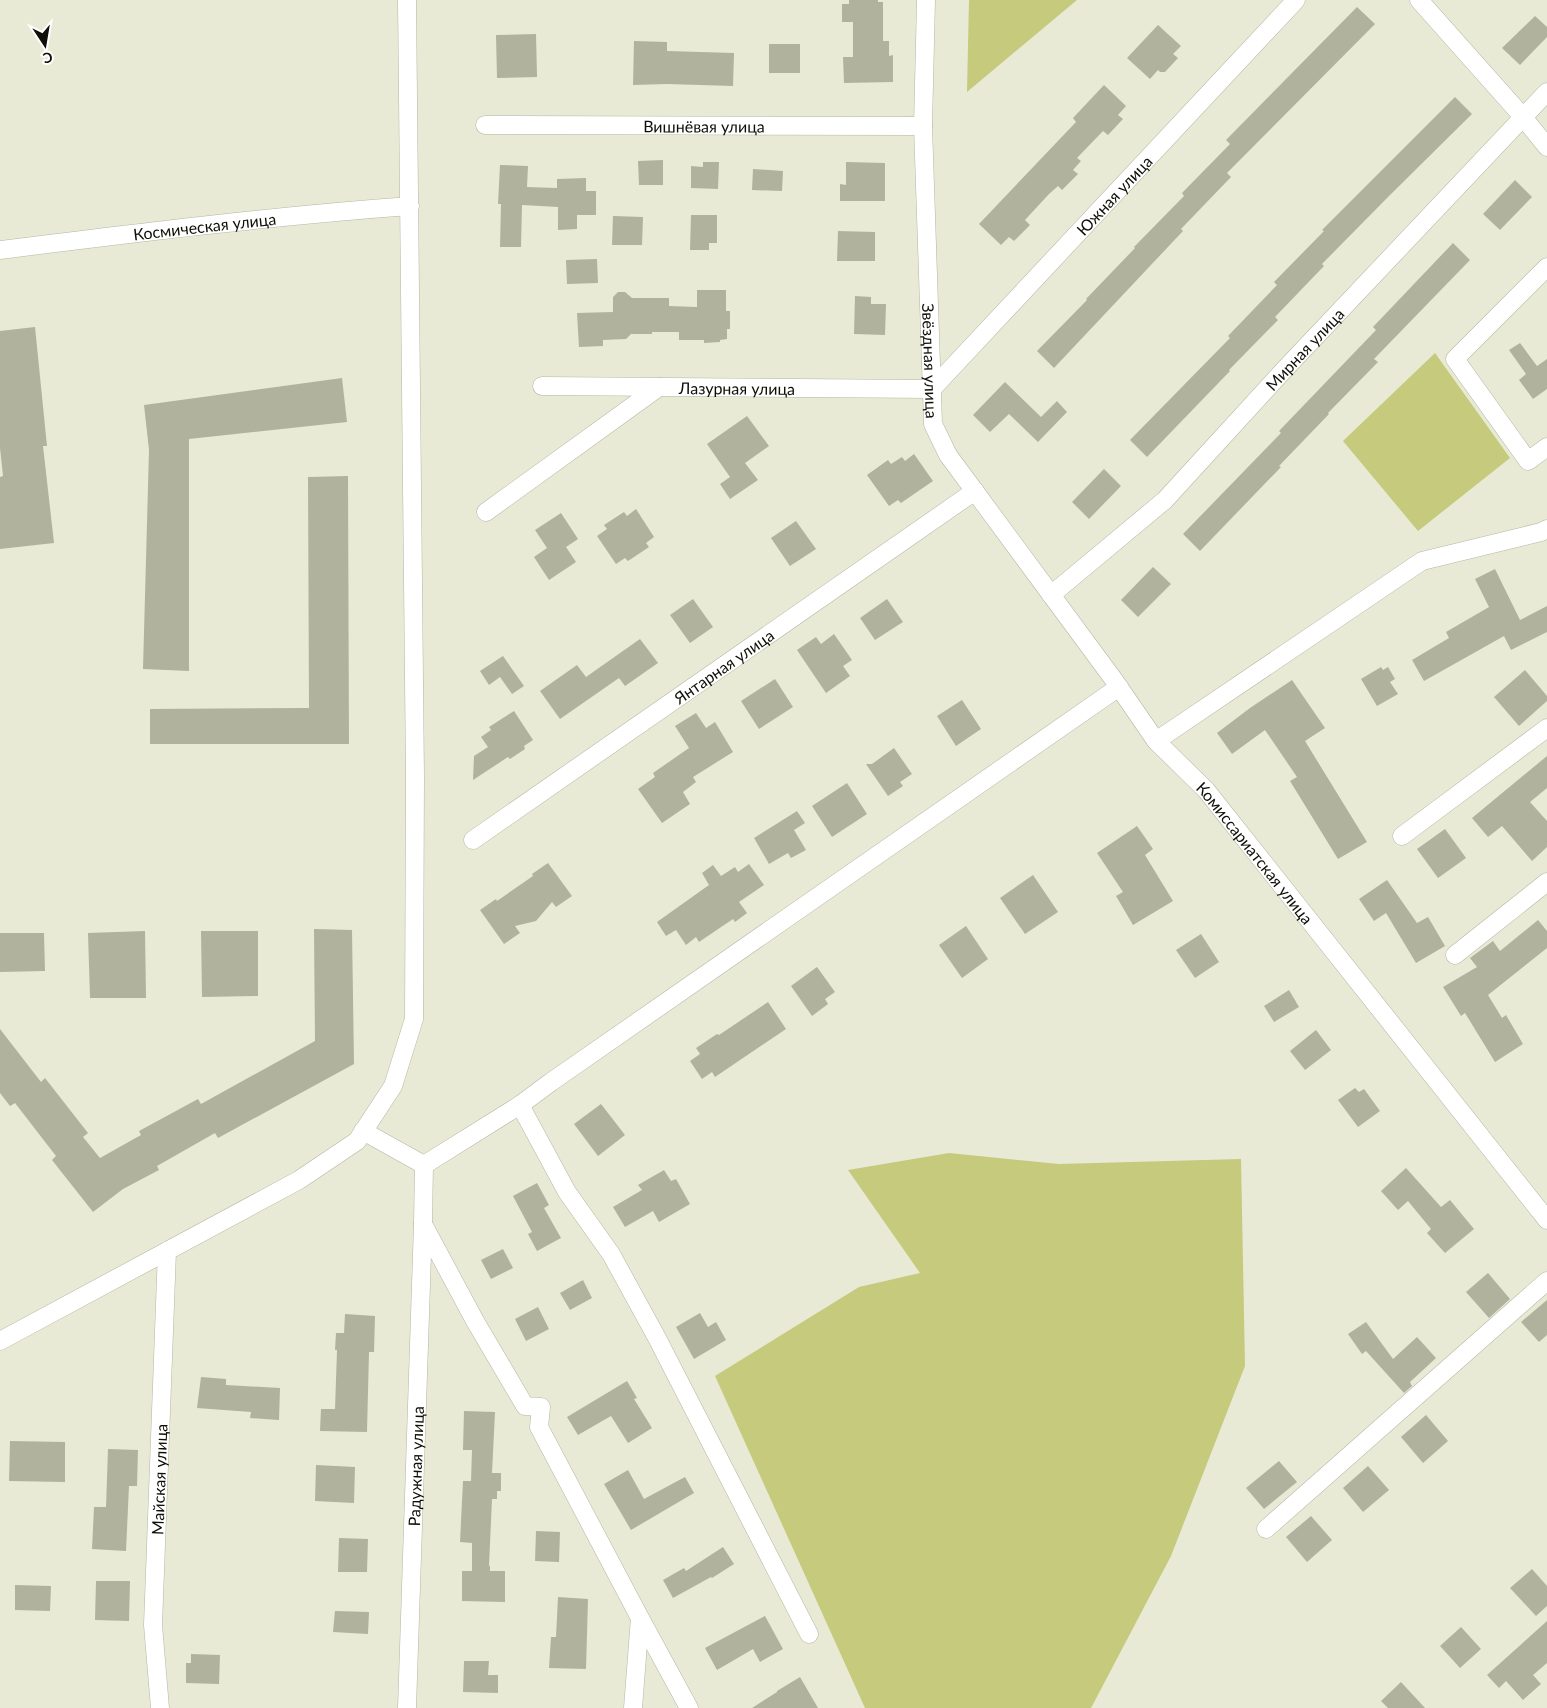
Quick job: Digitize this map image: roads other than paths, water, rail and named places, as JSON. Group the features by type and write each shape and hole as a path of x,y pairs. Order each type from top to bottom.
{"street":[{"path":"0,1341 299,1180 356,1141 393,1086 414,1019 415,777 408,0"},
{"name":"Звёздная улица","path":"926,0 923,126 933,424 948,455 1119,687 1156,741"},
{"name":"Южная улица","path":"932,389 1296,0"},
{"path":"1419,0 1523,117 1547,147"},
{"name":"Мирная улица","path":"1051,595 1165,500 1289,364 1547,92"},
{"name":"Вишнёвая улица","path":"485,125 923,126"},
{"name":"Космическая улица","path":"0,250 358,209 410,206"},
{"path":"1547,267 1455,359 1528,461 1547,447"},
{"name":"Лазурная улица","path":"542,386 932,389"},
{"path":"486,512 659,387"},
{"name":"Янтарная улица","path":"473,840 975,491"},
{"path":"1156,741 1422,561 1547,529"},
{"path":"363,1130 424,1165 520,1105 1119,687"},
{"path":"1402,836 1547,728"},
{"name":"Комиссариатская улица","path":"1156,741 1206,790 1547,1220"},
{"path":"1456,956 1547,882"},
{"path":"520,1105 567,1192 611,1254 662,1347 809,1634"},
{"name":"Радужная улица","path":"407,1708 424,1165"},
{"path":"423,1224 475,1321 525,1406 541,1407 540,1428 689,1708"},
{"name":"Майская улица","path":"160,1708 153,1625 167,1251"},
{"path":"1266,1529 1547,1281"},
{"path":"633,1708 640,1618"}]}
